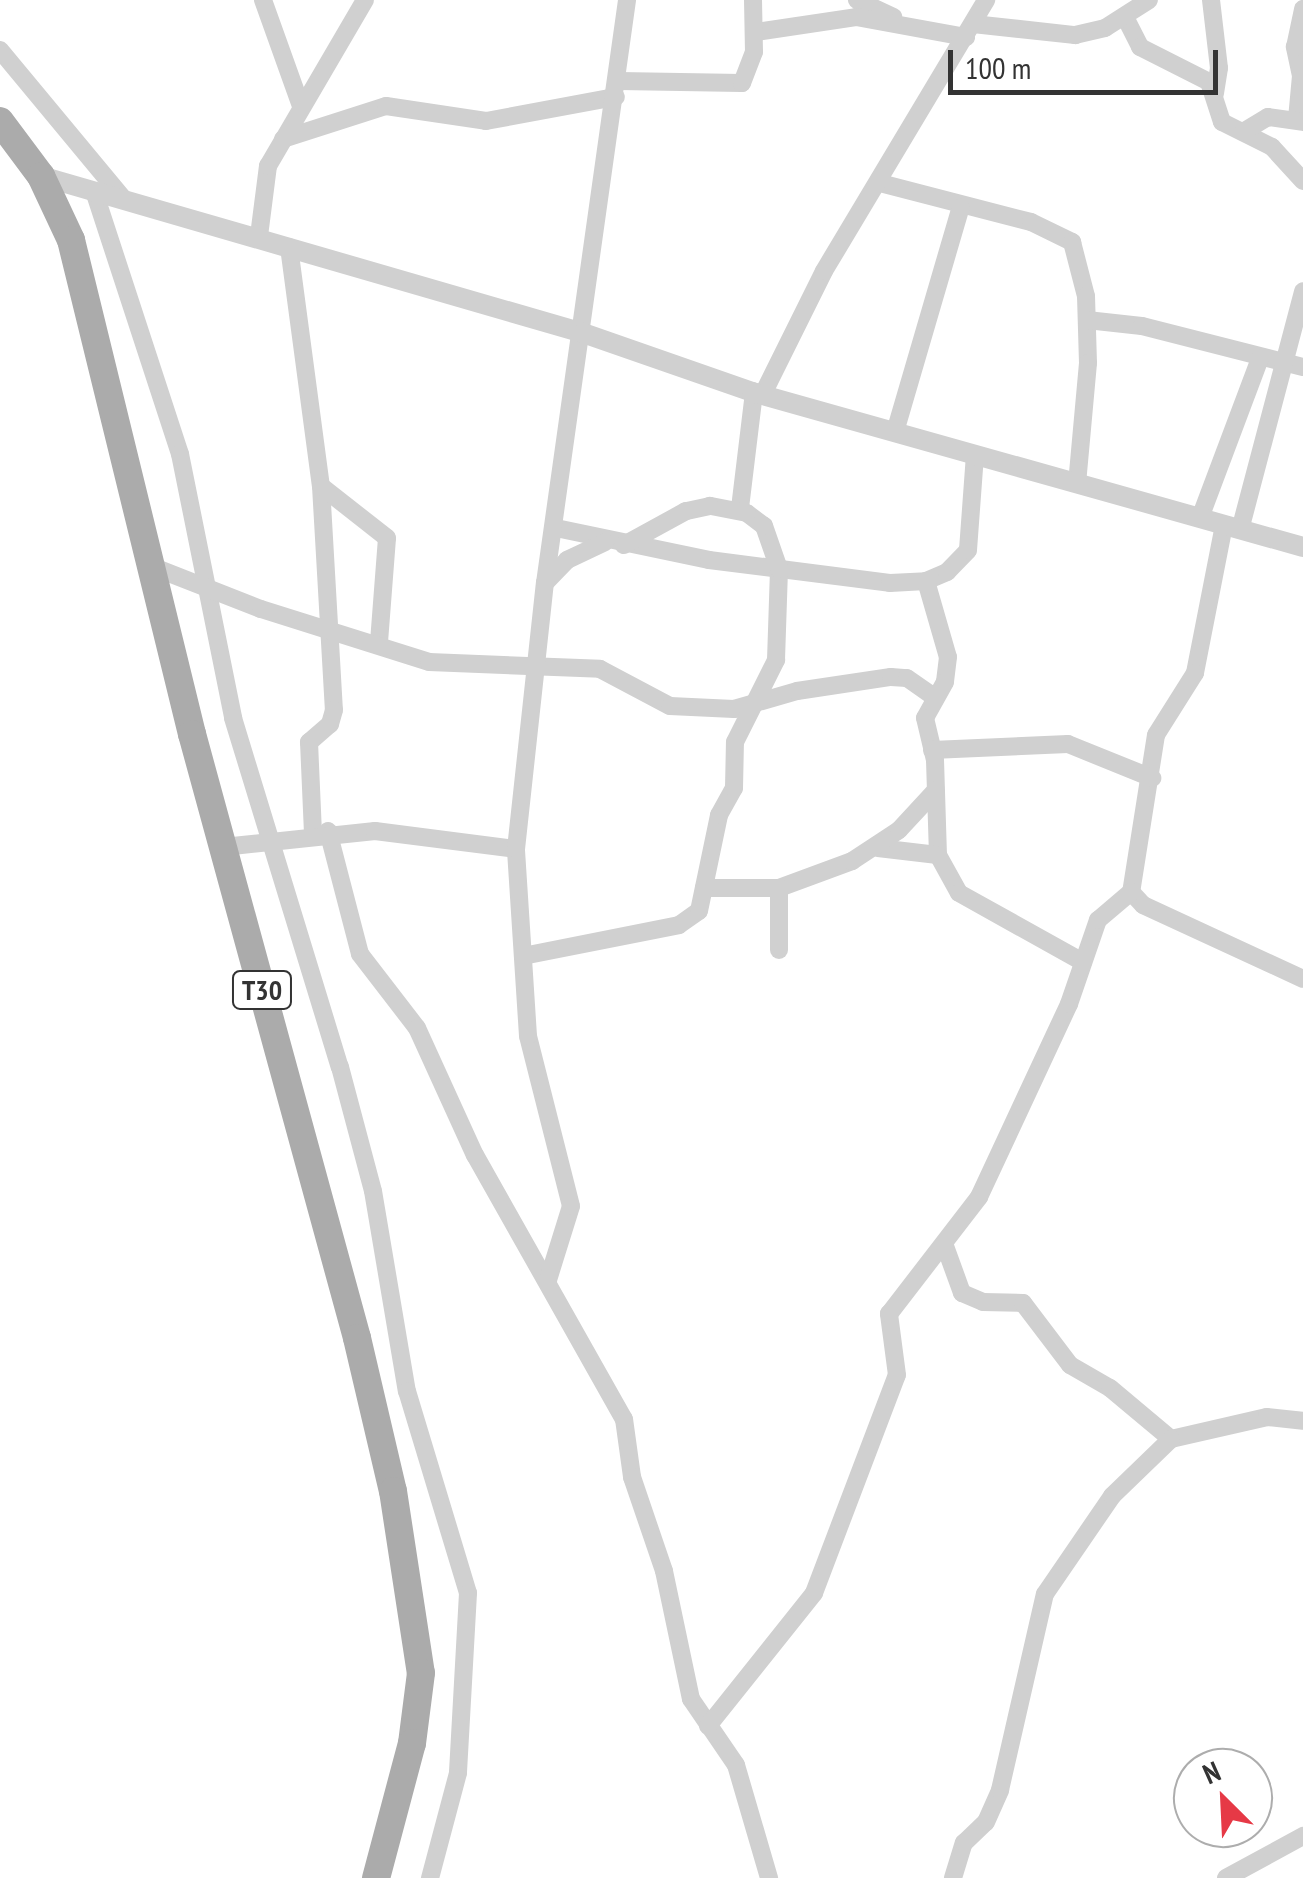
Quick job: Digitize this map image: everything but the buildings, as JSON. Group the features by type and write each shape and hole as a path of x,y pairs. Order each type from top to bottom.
{"main road":[{"name":"T30","path":"0,121 41,176 71,240 224,847 358,1338 415,1606 421,1674 412,1743 376,1878"}],"street":[{"path":"262,0 301,106"},
{"path":"259,236 265,180 283,139 366,0"},
{"path":"548,1280 571,1206 534,1073 516,849 540,662 545,583 556,528 628,0"},
{"path":"283,139 386,106 486,121 617,89 742,83 756,32 753,0"},
{"path":"857,0 901,23"},
{"path":"740,508 758,393 824,270 880,183 986,0"},
{"path":"756,32 830,16 970,30 1074,34 1125,17 1149,0"},
{"path":"1211,0 1219,68 1215,94"},
{"path":"1243,132 1268,117 1300,120 1301,76 1295,47 1303,10"},
{"path":"1125,17 1140,47 1209,82 1222,122 1272,147 1303,182"},
{"path":"0,50 124,198"},
{"path":"41,176 259,236 583,334 758,393 1303,548"},
{"path":"880,183 1068,237 1079,256 1087,320 1077,484"},
{"path":"94,191 180,454 234,718 345,1084 373,1192 407,1391 468,1592 458,1773 430,1878"},
{"path":"894,432 962,207"},
{"path":"289,247 321,486 326,625 334,710 330,724 309,742 320,832 360,954 417,1028 475,1155 624,1419 632,1477 664,1571 691,1699 747,1790 768,1878"},
{"path":"708,1726 814,1593 897,1376 889,1314 979,1197 1103,912 1132,892 1161,721 1195,673 1232,527 1303,291"},
{"path":"1087,320 1142,326 1303,367"},
{"path":"1200,518 1260,358"},
{"path":"556,528 615,543 779,569 890,583 926,580 954,567 968,550 975,455"},
{"path":"321,486 387,538 379,643"},
{"path":"523,956 679,925 699,911 719,815 734,788 735,742 776,660 779,569 764,526 740,508 686,511 568,560 545,583"},
{"path":"151,566 208,590 442,664 540,662 615,673 670,706 753,706 782,694 891,677 907,678 934,696"},
{"path":"926,580 948,657 946,682 934,696 925,718 936,790 938,855 959,894 1083,962"},
{"path":"932,750 1068,744 1094,749 1152,778"},
{"path":"704,888 780,888 878,848 936,790"},
{"path":"224,847 320,832 516,849"},
{"path":"878,848 938,855"},
{"path":"779,950 780,888"},
{"path":"1132,892 1143,905 1303,979"},
{"path":"945,1246 962,1294 1023,1303 1070,1366 1097,1378 1171,1439"},
{"path":"953,1878 964,1842 993,1810 1045,1594 1112,1496 1171,1439 1268,1417 1303,1421"},
{"path":"1226,1878 1303,1836"}]}
